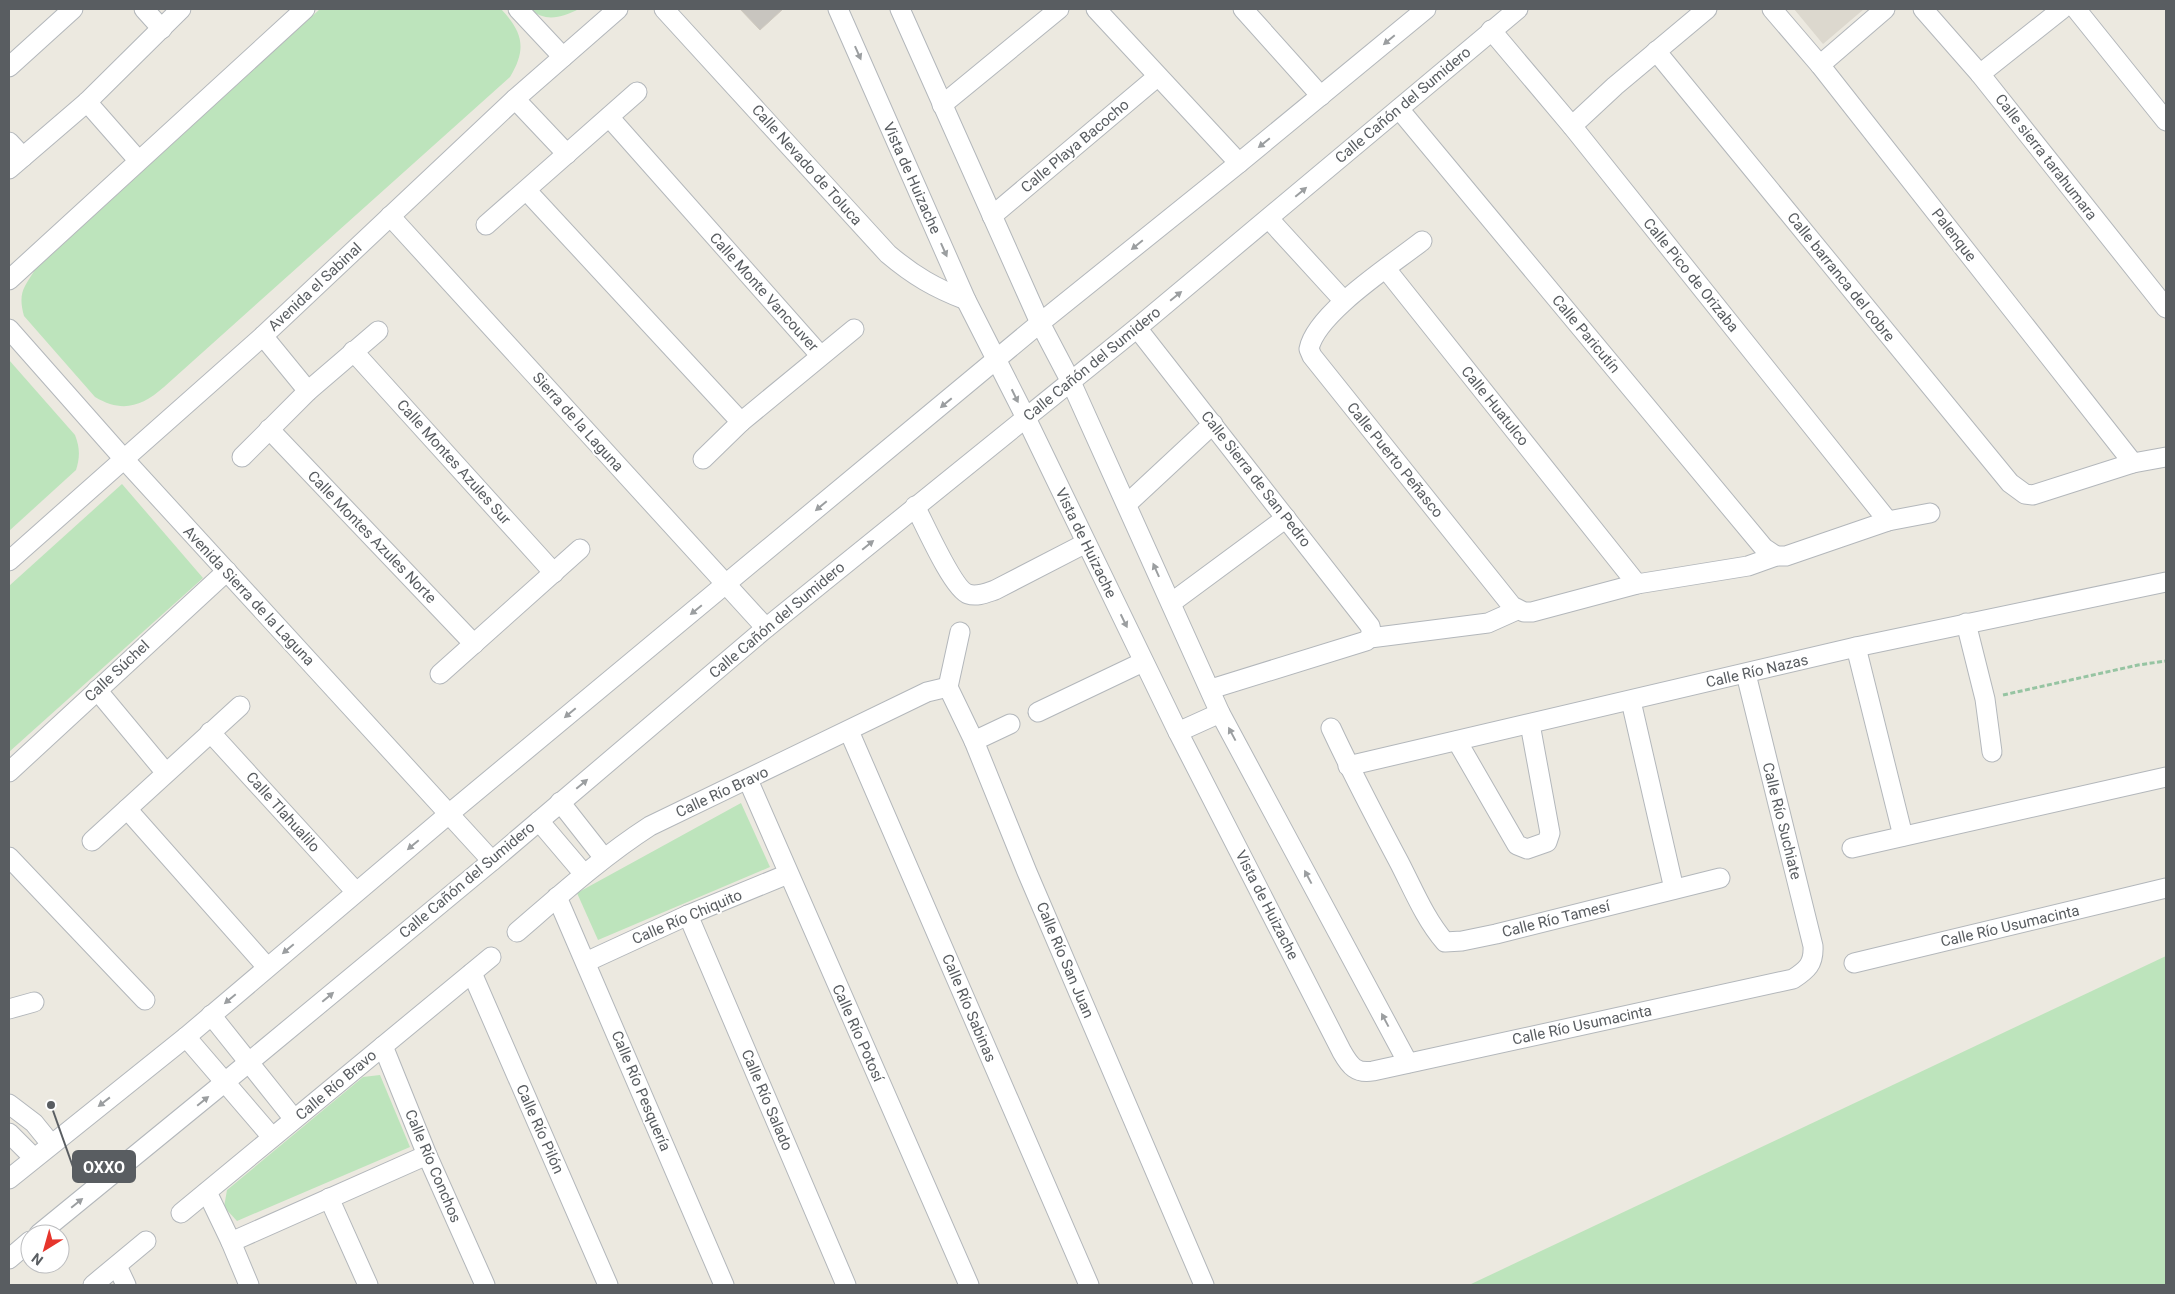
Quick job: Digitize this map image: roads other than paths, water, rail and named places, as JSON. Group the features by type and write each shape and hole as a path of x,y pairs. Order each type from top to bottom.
{"street":[{"path":"9,67 73,9"},
{"path":"144,9 162,29"},
{"path":"9,280 305,9"},
{"path":"518,9 563,57"},
{"name":"Avenida el Sabinal","path":"9,561 122,458 263,336 515,99 618,9"},
{"name":"Calle Nevado de Toluca","path":"664,9 888,254 908,271 932,286 966,300"},
{"name":"Vista de Huizache","path":"838,9 966,300 1026,418 1178,732 1353,1069"},
{"path":"900,9 1040,323 1071,382 1211,689 1220,713 1408,1063"},
{"path":"942,104 1058,9"},
{"path":"1096,9 1157,77 1239,163"},
{"path":"1243,9 1321,96"},
{"path":"9,1179 186,1037 356,892 1040,323 1426,9"},
{"name":"Calle Cañón del Sumidero","path":"51,1224 492,861 766,628 1137,328 1518,9"},
{"path":"1572,126 1656,51 1707,9"},
{"name":"Palenque","path":"1772,9 1820,65 2133,462"},
{"path":"1820,65 1884,9"},
{"name":"Calle sierra tarahumara","path":"1923,9 1980,74 2166,308"},
{"path":"1980,74 2062,9"},
{"path":"2076,9 2166,122"},
{"path":"9,142 16,163 87,102 181,10"},
{"name":"Calle Pico de Orizaba","path":"1492,30 1572,126 1888,521"},
{"name":"Calle barranca del cobre","path":"1656,51 2010,483 2025,494 2033,495 2133,462"},
{"name":"Calle Playa Bacocho","path":"992,216 1157,77"},
{"path":"486,225 637,92"},
{"path":"515,99 567,154"},
{"path":"87,102 138,160"},
{"name":"Calle Paricutín","path":"1399,109 1764,548 1776,556"},
{"name":"Calle Monte Vancouver","path":"609,117 820,355 741,422 703,459"},
{"path":"526,191 741,422"},
{"name":"Sierra de la Laguna","path":"390,216 766,628"},
{"path":"1269,219 1344,302 1422,241"},
{"name":"Calle Huatulco","path":"1386,269 1637,584"},
{"name":"Calle Puerto Peñasco","path":"1344,302 1316,333 1309,349 1312,356 1512,606 1520,611"},
{"name":"Calle Sierra de San Pedro","path":"1137,328 1370,626 1371,635"},
{"name":"Avenida Sierra de la Laguna","path":"9,329 122,458 492,861"},
{"path":"820,355 854,329"},
{"path":"242,457 308,391 378,331"},
{"path":"263,336 308,391"},
{"name":"Calle Montes Azules Sur","path":"353,351 554,573"},
{"path":"1127,504 1213,424"},
{"name":"Calle Montes Azules Norte","path":"269,430 474,644"},
{"path":"2133,462 2166,457"},
{"path":"915,506 954,580 968,594 979,595 995,590 1086,543"},
{"path":"1211,689 1366,641 1371,635 1488,623 1520,611 1532,612 1637,584 1748,566 1776,556 1786,556 1888,521 1930,513"},
{"path":"1171,603 1286,518"},
{"path":"440,674 580,549"},
{"name":"Calle Súchel","path":"9,772 227,571"},
{"name":"Calle Río Nazas","path":"1348,766 1856,647 2166,582"},
{"path":"1966,623 1985,699 1992,752"},
{"path":"948,687 960,632"},
{"path":"1856,647 1903,836"},
{"path":"1038,712 1143,662"},
{"name":"Calle Río Suchiate","path":"1746,674 1813,946 1814,956 1809,967"},
{"name":"Calle Río Bravo","path":"517,932 604,858 650,826 927,692 948,687"},
{"name":"Calle Río San Juan","path":"948,687 974,741 1027,872 1204,1285"},
{"path":"97,690 166,773"},
{"path":"1631,701 1674,889 1720,878"},
{"path":"92,841 240,706"},
{"path":"1178,732 1220,713"},
{"path":"974,741 1010,724"},
{"path":"1457,741 1517,844 1528,849 1547,842 1550,833 1530,724"},
{"path":"1330,728 1348,766"},
{"name":"Calle Río Sabinas","path":"849,731 1089,1285"},
{"name":"Calle Tlahualilo","path":"210,732 356,892"},
{"name":"Calle Río Tamesí","path":"1348,766 1415,893 1445,942 1489,936 1674,889"},
{"path":"1852,848 2166,777"},
{"name":"Calle Río Potosí","path":"748,780 969,1285"},
{"path":"560,802 604,858"},
{"path":"127,810 267,967"},
{"path":"539,820 584,874"},
{"path":"9,857 145,1000"},
{"name":"Calle Río Chiquito","path":"586,962 688,915 788,874"},
{"name":"Calle Río Usumacinta","path":"1854,963 2166,888"},
{"name":"Calle Río Pesquería","path":"557,897 724,1285"},
{"name":"Calle Río Salado","path":"688,915 846,1285"},
{"name":"Calle Río Bravo","path":"180,1213 491,957"},
{"name":"Calle Río Usumacinta","path":"1353,1069 1366,1072 1793,979 1809,967"},
{"name":"Calle Río Pilón","path":"472,973 608,1285"},
{"path":"9,1009 34,1002"},
{"path":"211,1015 294,1119"},
{"path":"186,1037 272,1137"},
{"name":"Calle Río Conchos","path":"383,1046 428,1155 486,1285"},
{"path":"9,1104 34,1123 51,1144"},
{"path":"9,1133 34,1158"},
{"path":"231,1242 428,1155"},
{"path":"207,1192 249,1285"},
{"path":"330,1198 368,1285"},
{"path":"93,1285 146,1241"},
{"path":"9,1259 20,1250"},
{"path":"117,1266 126,1285"}],"place":[{"name":"OXXO","path":"51,1105"}]}
